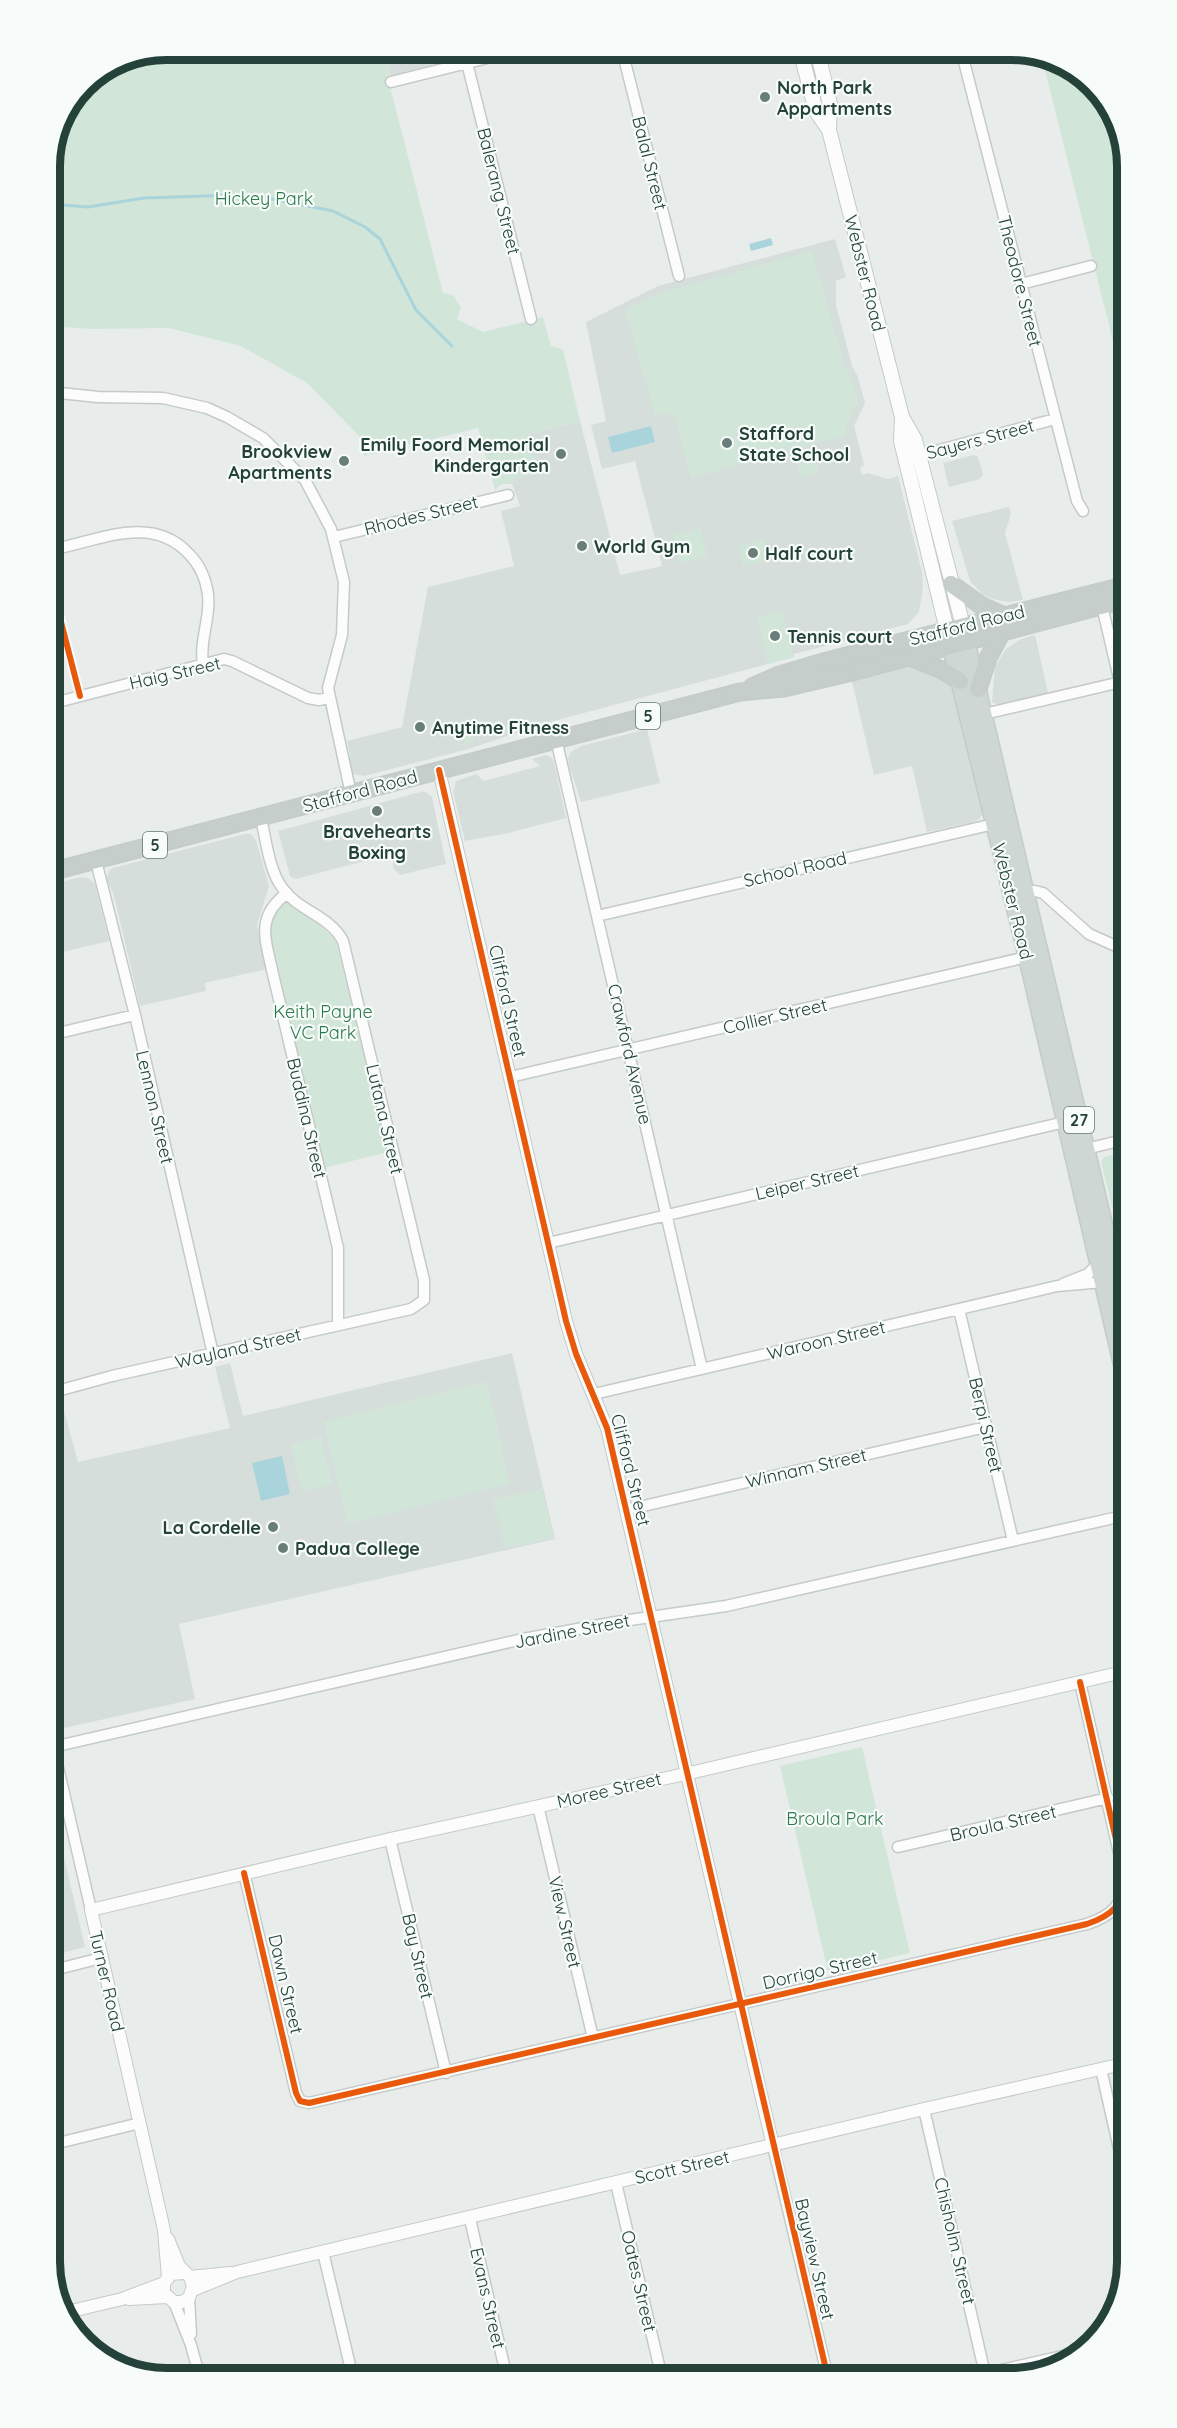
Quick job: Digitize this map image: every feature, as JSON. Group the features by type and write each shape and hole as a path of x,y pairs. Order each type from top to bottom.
{"highway":[{"path":"951,584 1003,624 988,657 978,689"},
{"name":"Stafford Road","path":"60,870 740,692 779,675 1003,624 1117,588"},
{"name":"Stafford Road","path":"1003,624 1117,602"},
{"name":"Stafford Road","path":"740,692 784,688 910,657 957,636"},
{"path":"910,657 942,669 960,681"}],"main road":[{"name":"Webster Road","path":"803,60 816,111 829,130"},
{"name":"Webster Road","path":"819,60 830,104 829,130 902,417 915,440 951,584 960,681 994,824 1019,894"},
{"name":"Webster Road","path":"902,417 901,441 906,463 957,636 978,689 1019,894 1086,1149 1117,1284"},
{"name":"Webster Road","path":"1034,955 1065,1122 1098,1263 1117,1284"}],"street":[{"path":"392,82 479,60"},
{"name":"Balal Street","path":"625,60 679,276"},
{"name":"Theodore Street","path":"964,60 1055,419 1077,501 1083,511"},
{"name":"Balerang Street","path":"467,63 531,319"},
{"path":"1021,284 1091,266"},
{"path":"60,393 99,397 162,398 207,408 262,438 299,474 325,514 334,537 344,590 342,635 328,684 329,698 351,794"},
{"name":"Sayers Street","path":"906,463 918,454 1055,419"},
{"name":"Rhodes Street","path":"334,537 508,495"},
{"path":"60,548 127,532 141,531 165,536 181,545 200,567 208,593 208,611 201,647 203,664"},
{"path":"1102,606 1117,658"},
{"name":"Haig Street","path":"60,701 203,664 228,660 308,698 318,700 329,698"},
{"path":"984,714 1117,684"},
{"name":"Crawford Avenue","path":"556,740 702,1369"},
{"name":"Clifford Street","path":"439,770 571,1340 607,1428 773,2146"},
{"path":"261,818 275,872 287,893"},
{"name":"School Road","path":"597,915 994,824"},
{"name":"Lennon Street","path":"96,861 135,1015 213,1354"},
{"path":"1019,894 1043,892 1089,934 1117,946"},
{"name":"Lutana Street","path":"287,893 332,925 343,941 424,1280 424,1300"},
{"name":"Buddina Street","path":"287,893 272,906 264,926 268,954 338,1248 338,1325"},
{"name":"Collier Street","path":"510,1077 1034,955"},
{"path":"60,1033 135,1015"},
{"name":"Leiper Street","path":"548,1243 1065,1122"},
{"path":"1086,1149 1117,1142"},
{"name":"Waroon Street","path":"594,1394 1058,1286 1088,1274 1098,1263"},
{"name":"Waroon Street","path":"1058,1286 1117,1284"},
{"name":"Wayland Street","path":"60,1391 411,1309 424,1300"},
{"name":"Berpi Street","path":"959,1309 1013,1541"},
{"name":"Winnam Street","path":"626,1510 986,1427"},
{"name":"Jardine Street","path":"60,1745 523,1639 726,1606 1117,1517"},
{"name":"Moree Street","path":"91,1910 390,1839 1117,1674"},
{"name":"Dorrigo Street","path":"1080,1683 1117,1841"},
{"name":"Turner Road","path":"60,1777 164,2230 166,2280 164,2293 170,2300 192,2345 198,2368"},
{"name":"Broula Street","path":"898,1847 1108,1798"},
{"name":"View Street","path":"538,1806 593,2038"},
{"name":"Bay Street","path":"390,1839 446,2073"},
{"name":"Dawn Street","path":"244,1873 296,2093 300,2101"},
{"name":"Dorrigo Street","path":"300,2101 309,2103 446,2073 1087,1924 1108,1915 1117,1905"},
{"path":"60,1968 101,1958"},
{"name":"Scott Street","path":"187,2275 237,2272 1117,2065"},
{"path":"1101,2069 1117,2137"},
{"name":"Chisholm Street","path":"924,2109 984,2368"},
{"path":"60,2142 140,2122"},
{"name":"Bayview Street","path":"773,2146 826,2368"},
{"name":"Oates Street","path":"616,2183 660,2368"},
{"name":"Evans Street","path":"470,2219 505,2368"},
{"name":"Turner Road","path":"164,2230 187,2275 191,2294 192,2345"},
{"path":"323,2252 351,2368"},
{"name":"Scott Street","path":"191,2294 237,2272"},
{"path":"72,2311 122,2299 166,2280 175,2273 187,2275"},
{"path":"122,2299 182,2302 191,2294"},
{"path":"1011,2368 1057,2357"}],"shaded area":[{"path":"386,60 448,60 390,76"},
{"path":"835,239 846,277 836,281 836,305 852,366 858,377 865,403 854,426 864,465 860,467 862,475 868,473 888,479 898,476 922,572 923,588 919,612 908,624 794,654 794,657 554,721 465,750 364,776 353,774 347,741 402,727 428,587 514,566 501,511 520,506 512,484 527,435 580,421 620,575 662,566 635,461 602,469 591,425 606,421 586,322 658,286"},
{"path":"974,455 978,457 983,475 980,479 949,487 943,463"},
{"path":"1009,507 1011,514 1005,533 1023,600 1008,602 992,599 982,594 970,581 952,521"},
{"path":"1035,635 1048,693 998,705 992,702 995,666 1006,649 1019,640"},
{"path":"913,665 952,683 984,812 979,819 973,822 927,832 912,766 874,775 851,677"},
{"path":"647,729 660,783 581,802 569,765 568,758 572,751 581,746"},
{"path":"546,755 554,762 566,818 504,834 465,841 453,792 456,781 476,774 484,781 540,766 532,759"},
{"path":"424,791 432,797 446,864 400,875 393,868 393,857 389,855 295,879 290,876 278,831"},
{"path":"251,834 256,840 269,886 257,925 267,969 205,983 206,991 140,1006 113,892 106,879 109,871 113,868"},
{"path":"80,877 88,878 95,884 109,941 60,953 60,882"},
{"name":"Padua College","path":"512,1353 555,1539 179,1624 195,1699 64,1728 60,1710 60,1403 62,1403 78,1462 230,1428 215,1367 230,1363 243,1416"},
{"path":"60,1841 85,1947 60,1953"}],"green space":[{"name":"Hickey Park","path":"386,60 391,90 443,293 453,295 461,308 457,319 483,332 543,317 551,346 563,349 580,421 527,435 540,473 515,479 512,484 502,484 495,490 478,428 364,456 360,437 307,383 241,346 168,328 92,329 60,327 60,159 68,125 78,107 91,91 101,82 125,68 152,61"},
{"path":"1044,66 1076,82 1095,101 1109,125 1115,145 1117,166 1117,357"},
{"path":"812,251 845,368 852,380 858,402 845,428 847,435 691,478 673,412 655,416 625,310 660,293"},
{"path":"814,458 819,471 802,478 797,464"},
{"path":"700,528 707,556 680,563 673,536"},
{"name":"Half court","path":"763,539 769,560 743,566 738,546"},
{"name":"Tennis court","path":"782,611 794,657 768,664 757,618"},
{"path":"472,733 474,742 412,758 466,743 464,735"},
{"name":"Keith Payne VC Park","path":"281,901 303,911 336,941 388,1152 324,1168 268,928"},
{"path":"1115,1154 1117,1164 1117,1213 1114,1214 1101,1162 1104,1157"},
{"path":"487,1382 510,1484 347,1524 324,1422"},
{"path":"321,1437 333,1484 303,1492 291,1445"},
{"path":"542,1489 553,1538 505,1548 493,1500"},
{"name":"Broula Park","path":"862,1747 910,1953 828,1972 780,1766"}],"water":[{"path":"771,238 773,245 751,251 749,244"},
{"path":"651,426 655,442 612,453 608,437"},
{"path":"282,1456 290,1494 261,1501 252,1463"}],"waterway":[{"path":"60,205 88,207 144,198 238,195 262,197 333,211 365,227 380,239 416,310 452,346"}],"cycle path":[{"path":"60,618 80,696"},
{"path":"439,770 566,1321 576,1354 607,1428 826,2368"},
{"path":"1080,1682 1117,1844"},
{"path":"244,1873 296,2093 300,2101 309,2103 1087,1924 1103,1917 1117,1906"}],"place":[{"name":"North Park Appartments","path":"765,97"},
{"name":"Stafford State School","path":"727,443"},
{"name":"Emily Foord Memorial Kindergarten","path":"561,454"},
{"name":"Brookview Apartments","path":"344,461"},
{"name":"World Gym","path":"582,546"},
{"name":"Half court","path":"753,553"},
{"name":"Tennis court","path":"775,636"},
{"name":"Anytime Fitness","path":"420,727"},
{"name":"Bravehearts Boxing","path":"377,811"},
{"name":"La Cordelle","path":"273,1527"},
{"name":"Padua College","path":"283,1548"}]}
